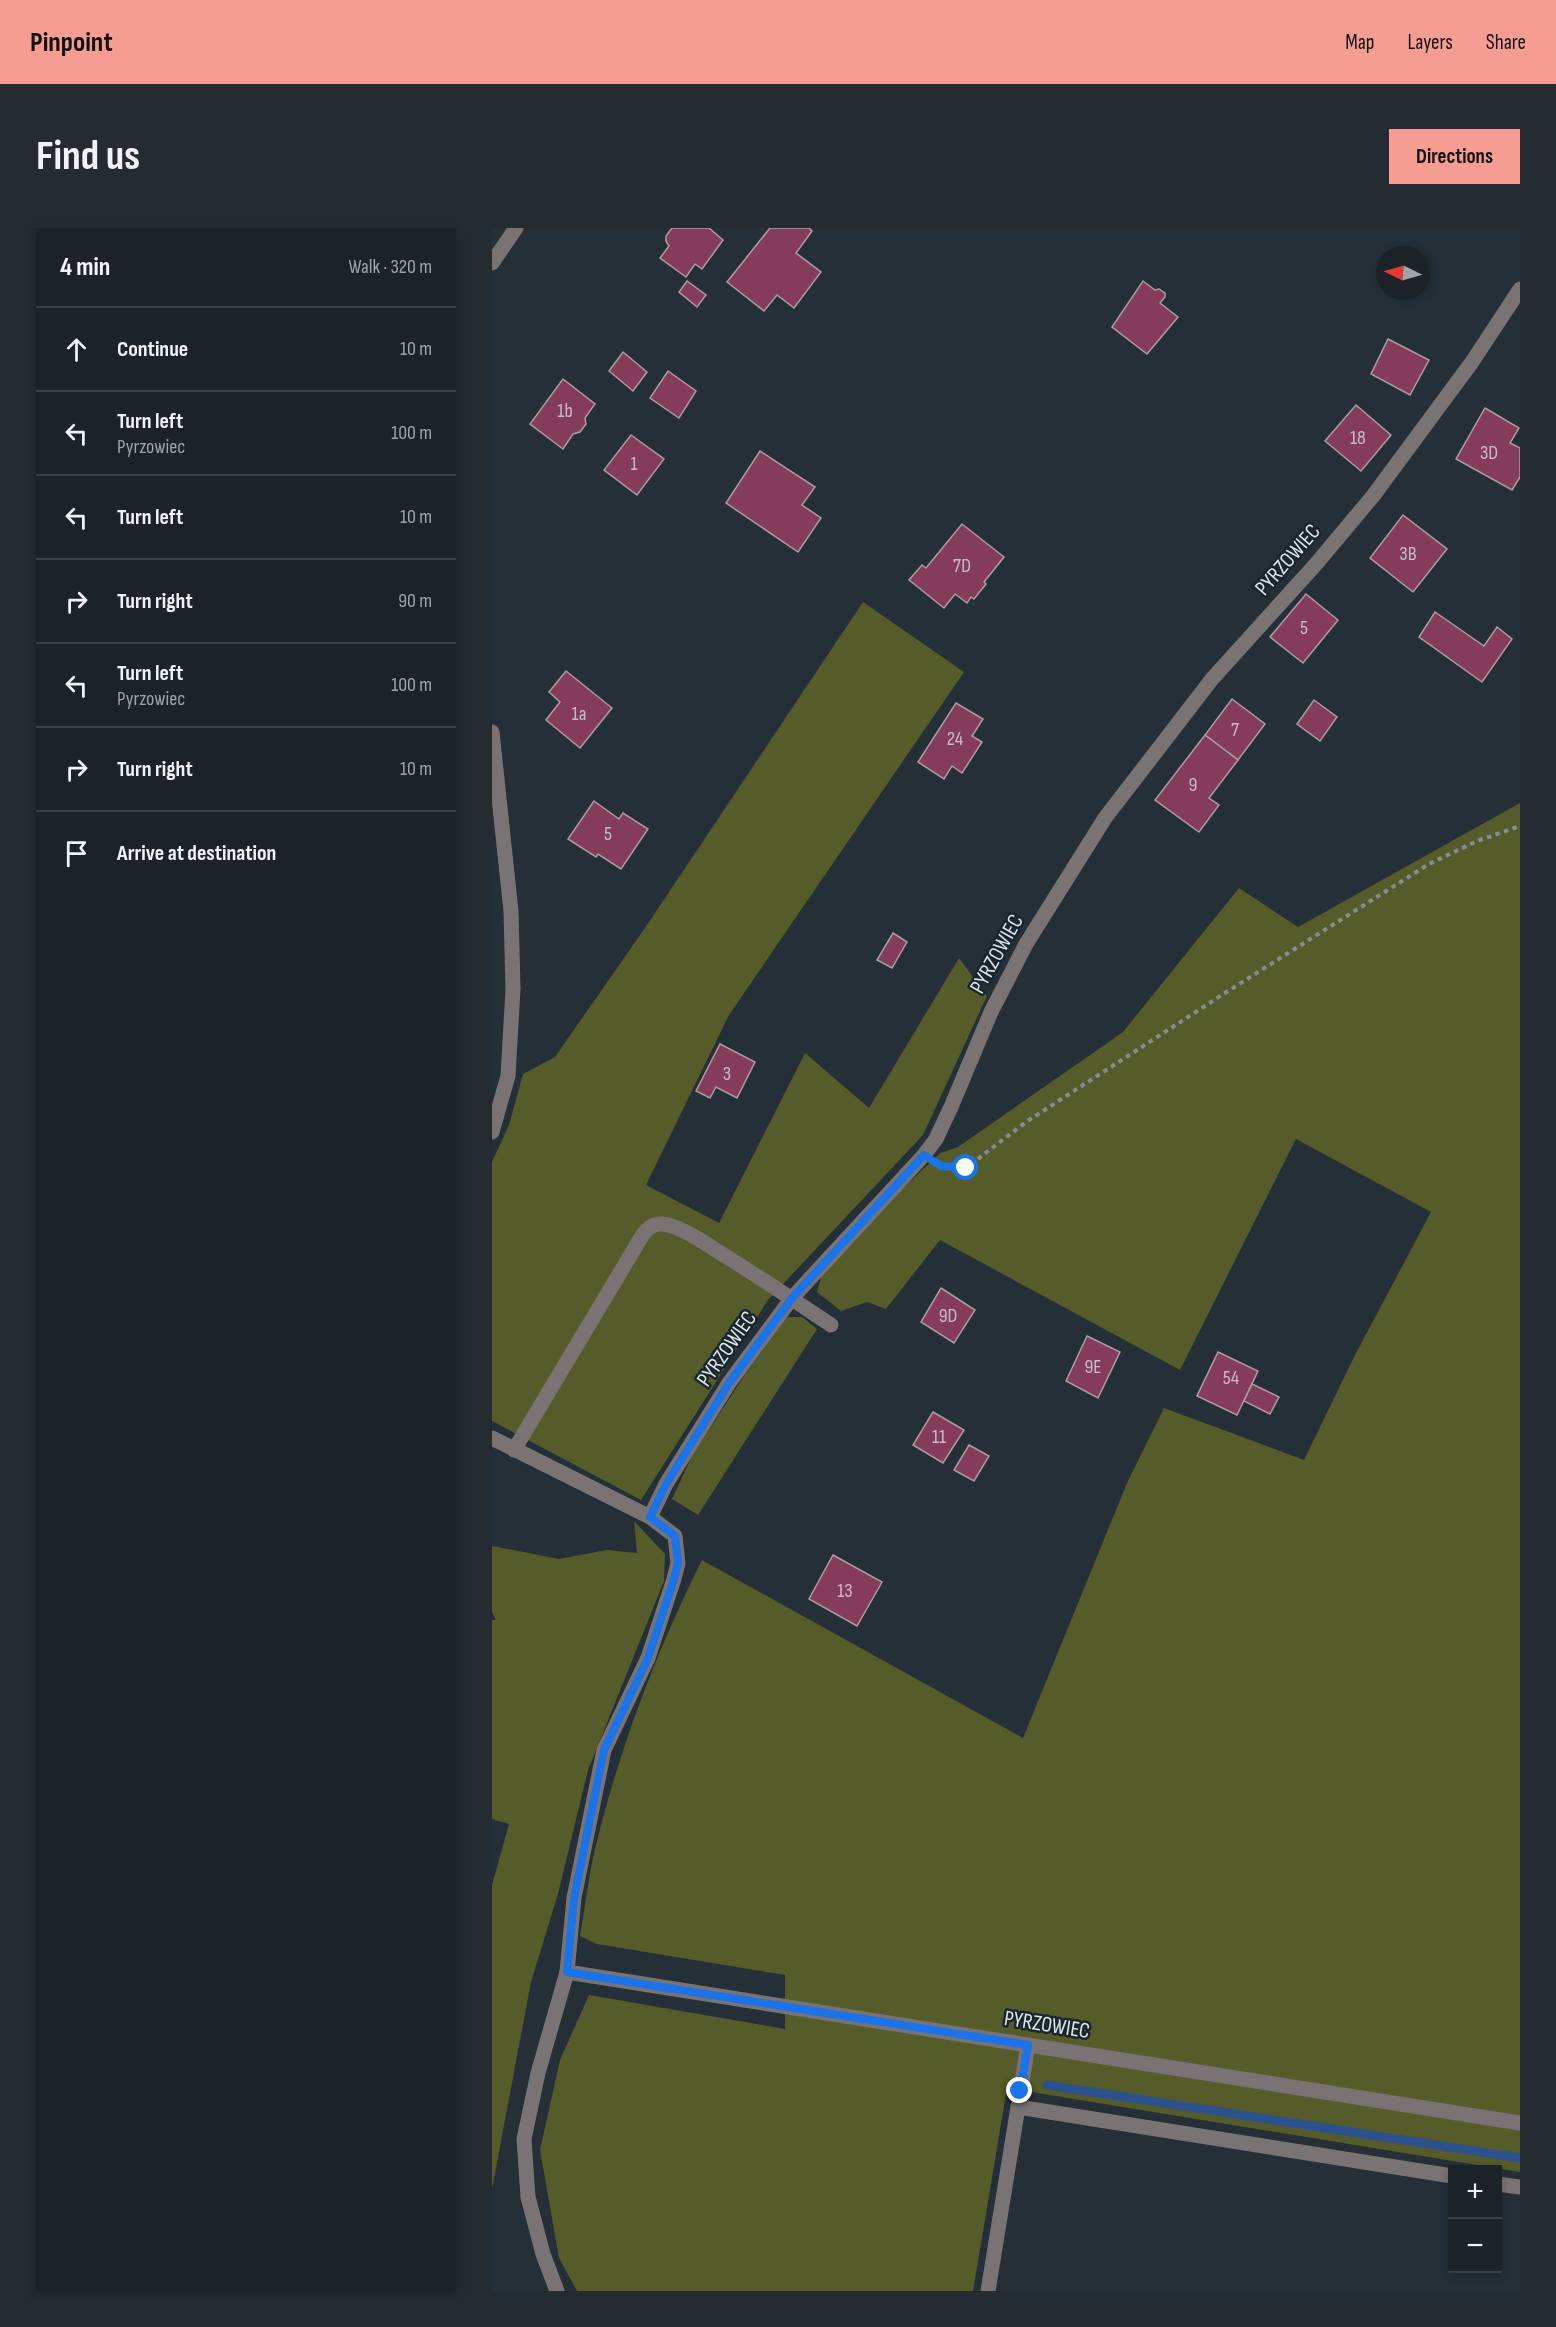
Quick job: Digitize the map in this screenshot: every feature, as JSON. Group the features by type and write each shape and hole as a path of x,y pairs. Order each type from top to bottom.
{"street":[{"path":"492,263 516,228"},
{"name":"PYRZOWIEC","path":"650,1517 666,1484 729,1383 792,1298 924,1155 936,1139 991,1012 1026,944 1105,818 1212,679 1316,564 1373,496 1472,362 1520,289"},
{"path":"492,732 511,911 513,989 508,1076 492,1132"},
{"path":"514,1450 645,1231 653,1225 662,1224 677,1229 700,1241 831,1325"},
{"path":"492,1438 650,1517 675,1536 678,1563 648,1658 604,1750 574,1898 567,1972 538,2073 525,2139 528,2197 543,2254 557,2291"},
{"name":"PYRZOWIEC","path":"567,1972 1520,2122"},
{"path":"988,2291 1028,2045"},
{"path":"1018,2107 1448,2175"},
{"path":"1502,2185 1520,2187"}],"path":[{"path":"924,1155 941,1166 966,1168 1026,1122 1429,864 1477,841 1520,826"}],"green space":[{"path":"863,602 964,672 729,1015 646,1185 719,1223 805,1053 869,1108 959,958 987,996 923,1135 768,1300 641,1500 492,1421 492,1162 509,1125 523,1074 555,1057 647,925"},
{"path":"1520,803 1520,2172 1502,2169 1502,2165 1477,2165 1007,2088 973,2291 577,2291 559,2258 540,2150 560,2060 589,1995 785,2029 785,1975 597,1944 580,1936 595,1849 618,1766 656,1661 702,1560 1023,1738 1127,1483 1164,1408 1304,1460 1355,1355 1431,1212 1296,1139 1180,1370 940,1240 886,1309 867,1302 841,1311 817,1292 821,1277 863,1227 940,1153 958,1147 1123,1032 1239,888 1298,927"},
{"path":"787,1317 802,1317 817,1329 698,1515 672,1499 692,1456 744,1376"},
{"path":"634,1521 665,1554 664,1581 588,1770 558,1894 531,1982 492,2189 492,1885 509,1824 492,1819 492,1620 496,1620 492,1612 492,1546 559,1559 607,1550 637,1553"}],"building":[{"path":"672,228 709,228 723,240 702,269 695,264 686,277 660,258 669,246 666,236"},
{"path":"770,228 809,228 812,231 796,253 821,272 794,308 777,295 764,311 727,282"},
{"path":"687,281 706,295 697,307 679,292"},
{"path":"1143,281 1155,290 1159,289 1165,293 1160,303 1178,317 1147,354 1112,327"},
{"path":"1388,339 1429,360 1410,395 1371,374"},
{"path":"623,352 647,372 633,391 609,371"},
{"path":"668,371 696,391 679,418 650,398"},
{"path":"563,379 595,404 585,418 586,424 580,432 573,434 563,449 530,424"},
{"path":"1356,405 1391,435 1361,471 1325,441"},
{"path":"1485,408 1519,428 1510,443 1520,448 1520,477 1512,490 1456,459"},
{"path":"631,435 664,459 637,495 604,470"},
{"path":"760,451 815,487 802,505 821,518 798,552 726,503"},
{"path":"1403,515 1447,549 1413,592 1370,558"},
{"path":"962,524 1004,557 974,599 971,597 967,603 955,594 944,608 909,580 922,565 926,568"},
{"path":"1306,594 1338,620 1303,663 1270,637"},
{"path":"1435,612 1484,646 1497,627 1512,639 1482,682 1419,637"},
{"path":"566,671 612,708 580,748 546,720 560,702 549,692"},
{"path":"1232,699 1265,724 1238,760 1205,735"},
{"path":"1314,700 1337,717 1320,741 1297,724"},
{"path":"956,703 983,719 972,736 982,742 962,773 952,766 944,779 918,762"},
{"path":"1205,735 1238,760 1209,798 1219,805 1199,832 1155,800"},
{"path":"594,801 619,819 623,813 648,829 621,869 598,854 596,857 568,839"},
{"path":"893,933 907,942 892,968 877,960"},
{"path":"720,1044 755,1062 737,1098 716,1087 710,1098 696,1091"},
{"path":"941,1288 975,1310 954,1343 921,1322"},
{"path":"1087,1336 1120,1352 1098,1398 1066,1381"},
{"path":"1218,1352 1258,1371 1237,1415 1197,1396"},
{"path":"1252,1384 1279,1397 1270,1414 1244,1401"},
{"path":"933,1412 964,1430 943,1463 913,1445"},
{"path":"969,1445 989,1456 974,1481 954,1470"},
{"path":"833,1555 882,1582 857,1626 809,1599"}],"waterway":[{"path":"1047,2085 1520,2158"}],"route":[{"path":"966,1168 941,1166 924,1155 792,1298 729,1383 666,1484 650,1517 675,1536 678,1563 648,1658 604,1750 574,1898 567,1972 1028,2045 1020,2091"}]}
